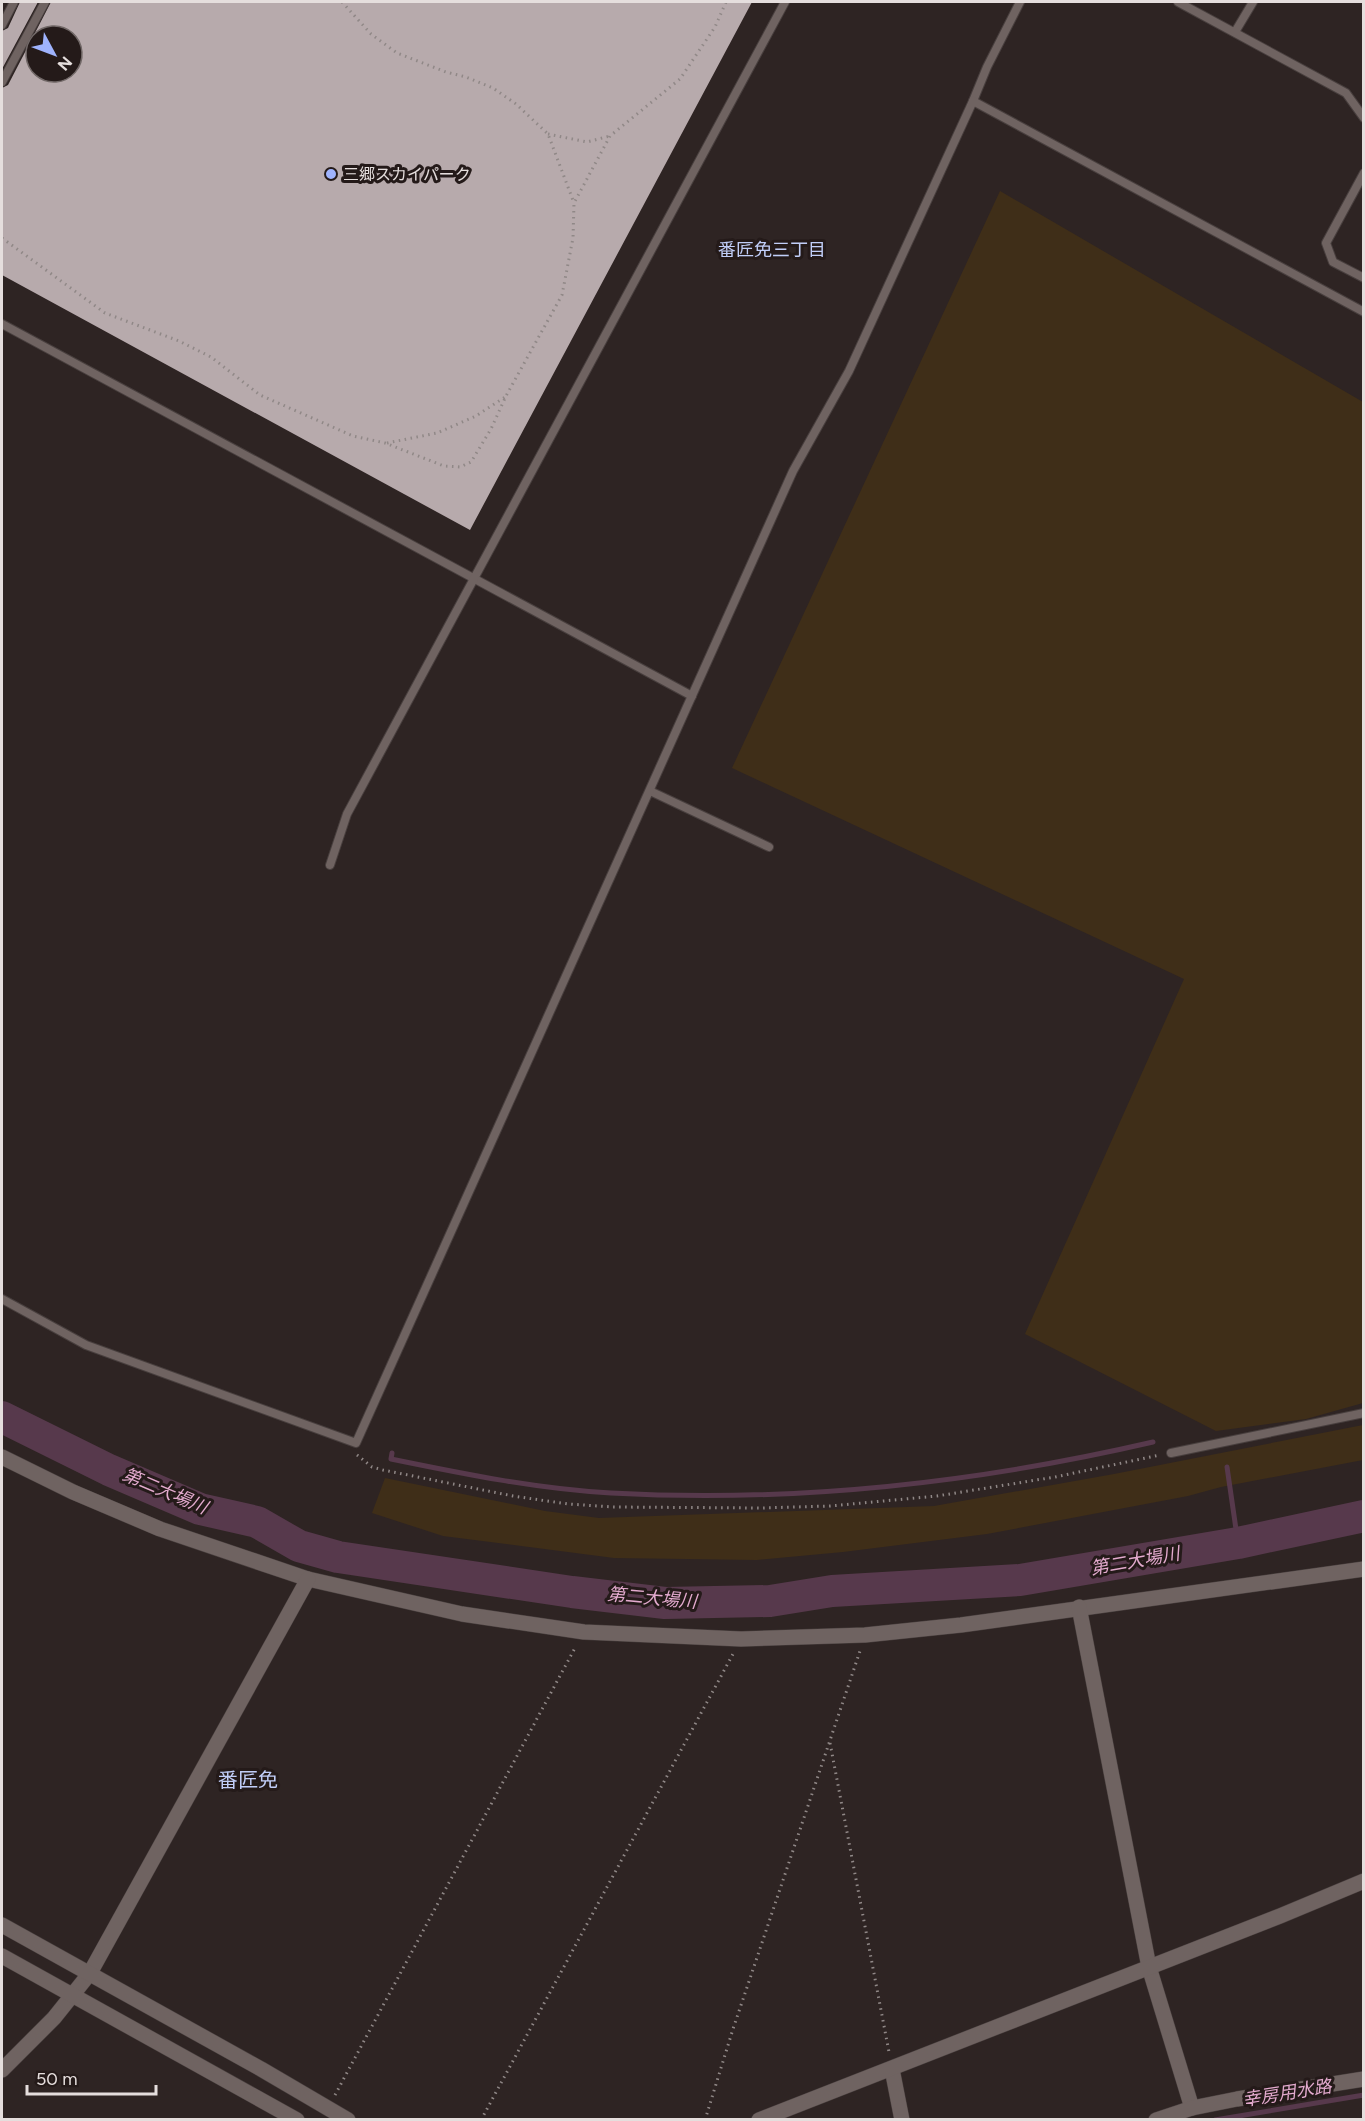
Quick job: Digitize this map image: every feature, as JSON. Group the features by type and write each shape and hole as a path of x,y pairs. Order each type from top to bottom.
{"street":[{"path":"2,1457 73,1492 160,1529 308,1579 462,1614 584,1632 741,1639 865,1635 961,1625 1364,1569"},
{"path":"2,2070 54,2018 90,1973 308,1579"},
{"path":"1079,1607 1149,1967 1192,2108"},
{"path":"759,2120 1364,1881"},
{"path":"2,1925 348,2120"},
{"path":"2,1956 297,2120"},
{"path":"892,2068 902,2120"},
{"path":"1156,2120 1192,2108 1364,2079"}],"lane":[{"path":"2,25 14,2"},
{"path":"2,82 45,2"},
{"path":"330,865 347,814 785,2"},
{"path":"2,1299 86,1345 356,1443 793,471 849,371 987,67 1020,2"},
{"path":"1178,2 1346,93 1364,118"},
{"path":"1235,33 1252,2"},
{"path":"973,101 1364,312"},
{"path":"1364,173 1326,243 1333,262 1364,278"},
{"path":"2,324 692,696"},
{"path":"650,791 769,847"},
{"path":"1171,1453 1364,1413"}],"path":[{"path":"2,238 105,312 179,341 211,357 260,395 353,436 385,443 444,466 460,467 471,462 491,429 506,396 561,295 573,238 574,203 548,134 516,104 493,88 397,53 371,34 342,2"},
{"path":"574,203 610,136 680,79 715,27 726,2"},
{"path":"548,134 587,142 610,136"},
{"path":"385,443 437,434 476,416 506,396"},
{"path":"351,1451 372,1467 455,1485 557,1503 613,1507 750,1508 830,1506 937,1496 1055,1477 1171,1453"},
{"path":"328,2107 584,1632"},
{"path":"705,2120 733,2029 865,1635"},
{"path":"481,2120 741,1639"},
{"path":"830,1742 892,2068"}],"shaded area":[{"path":"1000,191 1363,402 1363,1403 1306,1419 1216,1431 1025,1334 1184,979 732,768"},
{"path":"1363,1425 1363,1460 987,1534 757,1560 614,1558 443,1536 372,1513 385,1478 545,1511 599,1518 934,1506 1114,1474"}],"building":[{"path":"20,2 38,2 26,24 24,24 2,69 2,31 8,28"},
{"name":"三郷スカイパーク","path":"51,2 752,2 470,530 2,275 2,88 8,85 24,54 24,84 84,84 84,24 40,24"}],"waterway":[{"name":"第二大場川","path":"2,1417 109,1470 200,1509 257,1522 299,1546 338,1557 572,1592 665,1603 770,1601 832,1591 1020,1580 1238,1543 1364,1516"},
{"path":"392,1453 391,1459 556,1488 611,1493 748,1495 884,1487 952,1479 1019,1469 1153,1442"},
{"path":"1227,1467 1238,1543"},
{"name":"幸房用水路","path":"1215,2120 1364,2095"}],"place":[{"name":"三郷スカイパーク","path":"331,174"}],"district":[{"name":"番匠免三丁目","path":"772,250"},
{"name":"番匠免","path":"248,1780"}]}
